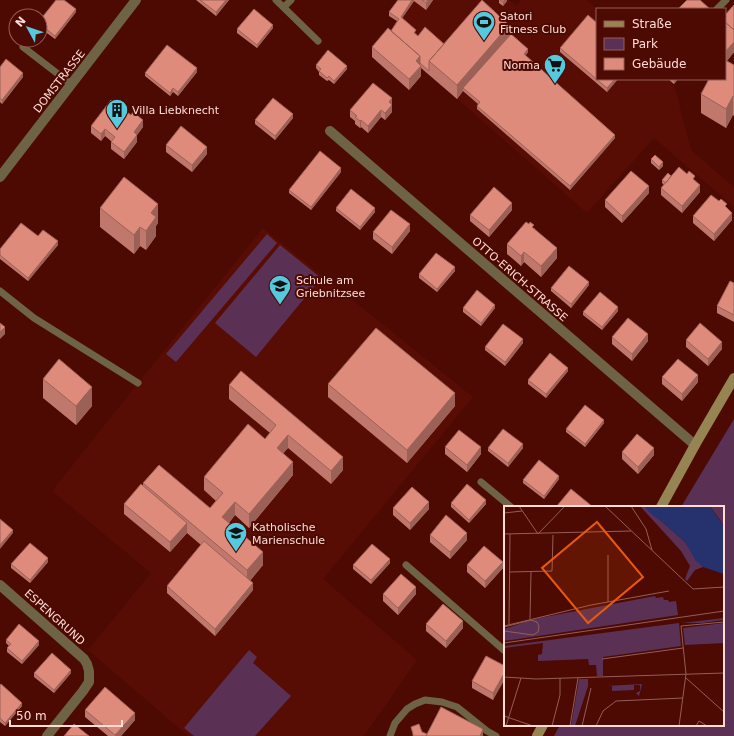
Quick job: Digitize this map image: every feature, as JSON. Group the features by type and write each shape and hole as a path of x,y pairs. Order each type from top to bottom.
{"street":[{"name":"DOMSTRASSE","path":"0,177 136,0"},
{"name":"OTTO-ERICH-STRASSE","path":"330,131 695,445"},
{"path":"662,506 734,378"},
{"name":"ESPENGRUND","path":"0,585 84,659 87,664 89,671 88,682 83,691 46,736"},
{"path":"537,736 542,726"}],"lane":[{"path":"276,0 318,41"},
{"path":"284,7 291,0"},
{"path":"719,8 726,0"},
{"path":"24,48 71,84"},
{"path":"0,291 34,318 138,383"},
{"path":"481,482 510,506"},
{"path":"406,565 504,650"},
{"path":"390,736 395,723 407,709 425,700 442,702 457,707 487,731 496,736"}],"shaded area":[{"path":"415,0 509,0 516,6 521,0 586,0 596,8 596,80 668,80 674,84 691,150 734,187 734,207 654,138 587,213 388,38"},
{"path":"263,228 473,397 323,579 417,660 364,736 188,736 88,650 151,573 52,491"}],"green space":[{"path":"267,234 277,243 176,362 166,354"},
{"path":"280,245 321,278 256,357 215,323"},
{"path":"734,419 734,736 554,736 559,726 724,726 724,506 682,506"},
{"path":"249,650 257,657 253,663 291,696 255,736 194,736 184,728"}],"building":[{"path":"56,0 64,0 76,9 55,36 48,30 48,10"},
{"path":"200,0 226,0 216,12"},
{"path":"398,0 412,0 401,17 416,30 414,33 418,36 425,27 444,44 429,61 429,71 420,63 420,56 391,31 399,19 389,12"},
{"path":"482,0 509,25 457,85 429,61"},
{"path":"687,0 700,0 709,8 679,8"},
{"path":"734,5 734,30 726,23 726,14"},
{"path":"254,9 273,25 257,45 237,29"},
{"path":"588,15 596,22 596,79 560,48"},
{"path":"726,23 734,30 734,42 726,51"},
{"path":"388,28 420,56 416,61 421,66 409,79 372,47"},
{"path":"511,34 528,49 524,54 615,135 570,186 477,106 480,102 463,88"},
{"path":"167,45 197,68 178,92 173,88 170,93 145,73"},
{"path":"328,50 347,66 334,81 329,76 327,78 319,71 321,69 316,65"},
{"path":"6,59 23,73 2,100 0,99 0,67"},
{"path":"726,61 734,65 734,97 733,96 726,109 701,94 708,80 726,80"},
{"path":"598,80 614,80 607,88"},
{"path":"373,83 392,98 389,102 392,105 385,113 381,110 368,126 355,117 357,116 350,110"},
{"path":"273,98 293,114 275,136 255,120"},
{"name":"Villa Liebknecht","path":"111,100 131,115 133,112 143,120 134,132 137,135 124,152 111,142 115,137 105,129 101,134 91,126"},
{"path":"181,126 207,147 192,165 166,145"},
{"path":"320,151 341,168 311,207 289,190"},
{"path":"655,155 663,162 659,167 651,159"},
{"path":"679,167 687,174 689,171 695,176 693,179 700,185 682,206 661,188"},
{"path":"631,171 649,186 622,216 605,200"},
{"path":"668,173 671,176 666,183 662,180"},
{"path":"124,177 158,204 151,213 156,217 146,231 140,227 134,235 100,208"},
{"path":"494,187 512,203 489,230 470,215"},
{"path":"351,189 375,208 360,227 336,208"},
{"path":"711,195 719,201 721,199 727,204 725,206 732,213 714,234 693,216"},
{"path":"391,210 410,224 392,247 373,232"},
{"path":"526,222 529,224 530,222 534,225 532,227 557,248 541,266 524,252 521,256 507,244"},
{"path":"21,223 38,236 43,230 58,241 28,278 0,255 0,249"},
{"path":"436,253 455,267 437,289 419,274"},
{"path":"569,266 589,282 571,304 551,288"},
{"path":"730,281 734,283 734,315 717,306"},
{"path":"477,290 495,305 481,323 463,308"},
{"path":"600,292 618,307 602,327 583,312"},
{"path":"628,318 648,334 632,354 612,337"},
{"path":"0,323 5,327 0,332"},
{"path":"700,323 722,342 708,359 686,340"},
{"path":"503,324 523,339 505,362 485,347"},
{"path":"376,328 455,393 407,450 328,384"},
{"path":"550,353 568,368 546,394 528,380"},
{"path":"59,359 92,387 76,406 43,379"},
{"path":"678,359 698,375 682,394 662,377"},
{"path":"241,371 343,457 331,471 288,435 277,448 293,462 249,514 235,502 222,517 263,552 247,570 143,483 159,465 210,508 223,493 204,477 248,424 265,439 276,425 229,385"},
{"path":"585,405 604,420 585,444 566,429"},
{"path":"503,429 523,444 508,463 488,448"},
{"path":"459,430 481,447 467,465 445,447"},
{"path":"637,434 654,448 638,467 622,452"},
{"path":"539,460 559,476 544,496 523,480"},
{"path":"141,484 187,523 170,542 124,504"},
{"path":"467,484 486,500 469,520 451,503"},
{"path":"412,487 429,502 410,523 393,508"},
{"path":"571,489 592,506 557,506"},
{"path":"446,515 467,533 450,552 430,535"},
{"path":"0,519 13,530 0,545"},
{"name":"Katholische Marienschule","path":"204,541 253,583 215,629 167,586"},
{"path":"30,543 48,558 30,580 11,564"},
{"path":"372,544 390,559 371,580 353,565"},
{"path":"484,546 503,562 485,581 467,565"},
{"path":"401,574 416,587 398,608 383,594"},
{"path":"443,604 463,621 446,641 426,624"},
{"path":"19,624 39,641 22,661 7,648 11,644 6,640"},
{"path":"52,653 71,670 54,690 34,673"},
{"path":"486,656 504,665 504,674 493,693 472,681"},
{"path":"1,684 22,703 5,723 0,718"},
{"path":"105,687 135,713 115,735 85,710"},
{"path":"441,707 483,729 480,736 426,736"},
{"path":"74,724 89,736 64,736"},
{"path":"419,724 422,732 427,734 426,736 413,736 411,727"}],"place":[{"name":"Satori Fitness Club","path":"484,42"},
{"name":"Norma","path":"555,84"},
{"name":"Villa Liebknecht","path":"117,130"},
{"name":"Schule am Griebnitzsee","path":"280,306"},
{"name":"Katholische Marienschule","path":"236,552"}]}
